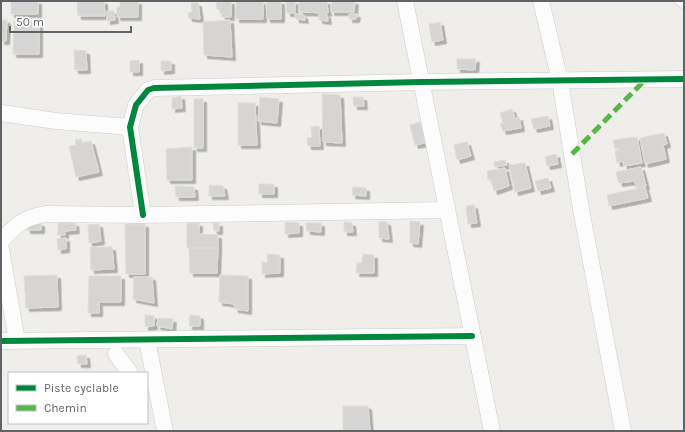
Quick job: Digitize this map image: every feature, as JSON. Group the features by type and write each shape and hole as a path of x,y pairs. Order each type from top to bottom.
{"street":[{"path":"405,1 446,210 492,431"},
{"path":"542,1 560,81 581,209 623,431"},
{"path":"143,215 130,127 136,105 148,90 154,88 422,82 684,79"},
{"path":"1,113 56,121 130,127"},
{"path":"1,241 20,221 32,216 45,214 143,215 446,210"},
{"path":"1,249 17,341"},
{"path":"1,341 472,336"},
{"path":"147,340 165,431"},
{"path":"116,354 129,372"},
{"path":"137,372 143,360 150,356"},
{"path":"148,396 162,415"}],"lane":[{"path":"680,1 684,5"}],"building":[{"path":"11,1 38,1 38,14 11,14"},
{"path":"77,1 104,1 105,16 78,16"},
{"path":"120,1 138,1 138,17 117,17 117,7 120,7"},
{"path":"216,1 231,1 231,17 222,17 221,10 217,9"},
{"path":"236,1 263,1 263,19 236,19"},
{"path":"266,1 281,1 281,19 267,19"},
{"path":"286,1 295,1 295,13 287,13"},
{"path":"299,1 327,1 328,13 299,12"},
{"path":"331,1 355,1 354,12 331,12"},
{"path":"191,3 198,3 200,19 189,18 188,13 192,12"},
{"path":"107,11 114,11 115,20 107,21"},
{"path":"295,14 304,15 305,20 296,19"},
{"path":"319,14 327,15 328,21 319,20"},
{"path":"349,14 357,14 356,19 349,19"},
{"path":"1,20 7,20 6,41 1,41"},
{"path":"230,20 232,57 204,55 203,22"},
{"path":"14,21 39,22 39,54 13,54"},
{"path":"440,22 443,40 432,42 429,24"},
{"path":"74,50 86,51 87,70 75,70"},
{"path":"457,59 476,59 475,70 457,69"},
{"path":"139,60 139,72 130,72 130,61"},
{"path":"161,61 171,61 171,70 161,71"},
{"path":"322,94 340,95 342,143 323,142"},
{"path":"181,96 182,108 172,109 172,98"},
{"path":"260,97 279,99 277,123 258,121"},
{"path":"353,97 363,97 364,106 354,106"},
{"path":"194,99 203,99 203,148 194,148"},
{"path":"238,103 255,103 257,145 238,145"},
{"path":"512,109 515,118 519,117 521,128 503,131 500,124 503,123 500,113"},
{"path":"548,116 550,126 534,129 531,119"},
{"path":"420,122 425,143 415,145 410,125"},
{"path":"319,126 320,146 308,146 307,138 312,137 311,127"},
{"path":"664,133 667,144 663,145 666,159 645,164 640,138"},
{"path":"637,137 642,163 624,166 623,161 617,163 615,151 619,150 619,148 615,149 613,140"},
{"path":"81,139 82,143 91,141 99,172 76,177 69,146 76,145 75,140"},
{"path":"467,142 471,156 457,160 454,145"},
{"path":"192,147 192,180 167,180 166,149"},
{"path":"556,154 558,164 547,166 545,157"},
{"path":"505,160 507,165 495,167 494,162"},
{"path":"525,163 531,188 515,192 509,165"},
{"path":"641,167 646,186 636,188 635,181 619,183 616,172"},
{"path":"505,168 509,186 494,191 491,179 488,180 487,171"},
{"path":"548,178 551,188 538,191 535,181"},
{"path":"259,184 274,184 274,194 259,194"},
{"path":"209,185 223,186 225,196 209,196"},
{"path":"175,186 194,187 195,197 176,197"},
{"path":"353,187 366,188 366,196 352,195"},
{"path":"645,187 648,198 609,206 607,195"},
{"path":"474,205 477,223 468,224 466,206"},
{"path":"410,221 420,222 418,244 410,243"},
{"path":"285,222 299,223 299,233 285,234"},
{"path":"344,222 352,223 353,232 344,232"},
{"path":"379,222 387,222 389,239 379,238"},
{"path":"27,223 41,223 41,230 27,230"},
{"path":"58,223 75,223 76,230 65,231 65,235 58,235"},
{"path":"187,223 199,223 199,234 218,235 218,248 187,248"},
{"path":"213,223 219,223 219,231 214,231"},
{"path":"306,223 321,223 321,232 307,231"},
{"path":"99,224 101,241 89,243 88,225"},
{"path":"125,224 145,224 145,274 126,274"},
{"path":"66,238 66,249 58,250 57,239"},
{"path":"90,247 112,247 114,269 91,270"},
{"path":"189,248 218,248 217,273 190,273"},
{"path":"267,254 280,255 280,273 262,274 262,262 268,263"},
{"path":"363,254 374,255 374,273 356,273 357,263 362,263"},
{"path":"57,275 58,307 26,308 24,276"},
{"path":"220,275 248,276 248,311 235,309 234,304 219,302"},
{"path":"89,276 121,276 121,302 99,302 99,313 88,313"},
{"path":"134,277 152,277 154,303 133,299"},
{"path":"145,315 154,316 154,326 145,327"},
{"path":"190,315 200,316 200,326 189,326"},
{"path":"158,318 173,319 172,329 157,326"},
{"path":"86,355 87,364 78,364 77,356"},
{"path":"343,406 368,406 370,431 343,431"}],"marked path":[{"path":"572,154 645,80"}],"cycle path":[{"path":"143,215 130,127 136,105 148,90 154,88 422,82 684,79"},
{"path":"1,341 472,336"}]}
